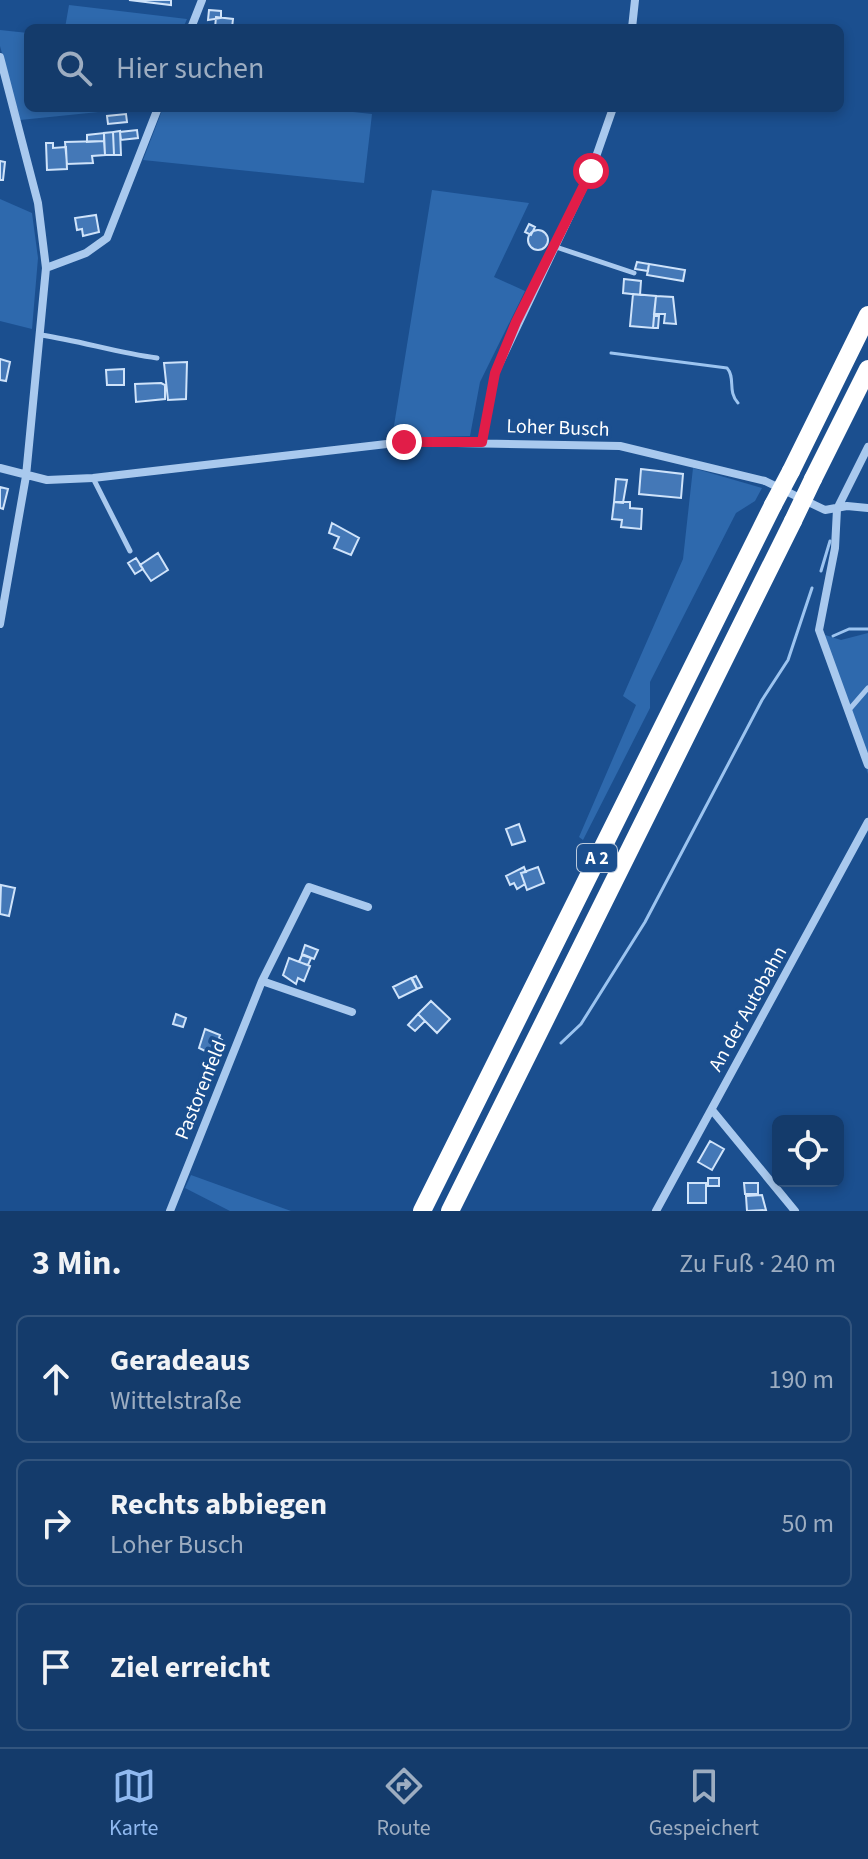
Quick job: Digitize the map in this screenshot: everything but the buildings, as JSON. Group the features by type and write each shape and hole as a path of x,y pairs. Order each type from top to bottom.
{"highway":[{"name":"A 2","path":"422,1211 868,315"},
{"name":"A 2","path":"450,1211 868,369"}],"street":[{"path":"193,24 202,0"},
{"path":"632,24 635,0"},
{"path":"0,57 38,203 46,268 26,476 0,624"},
{"path":"46,268 86,253 107,238 156,112"},
{"path":"482,442 495,373 516,322 556,247 591,171 612,112"},
{"name":"Loher Busch","path":"0,468 47,480 93,478 367,446 482,442 620,446 765,481 825,510 868,508"},
{"path":"868,447 837,509 835,548 819,630 868,765"},
{"name":"An der Autobahn","path":"656,1211 868,822"},
{"name":"Pastorenfeld","path":"170,1211 262,981 309,887 368,907"},
{"path":"262,981 352,1012"},
{"path":"712,1110 795,1211"}],"lane":[{"path":"556,247 634,273"},
{"path":"41,335 90,343 116,353 157,358"},
{"path":"93,478 130,551"},
{"path":"848,712 868,688"}],"shaded area":[{"path":"69,5 187,19 185,24 66,24"},
{"path":"0,30 24,33 24,112 99,112 20,120 0,46"},
{"path":"161,112 372,114 364,183 143,160"},
{"path":"432,190 529,203 494,277 525,291 480,382 470,436 392,438"},
{"path":"0,199 32,213 38,258 32,329 0,321"},
{"path":"693,468 762,488 755,501 736,513 650,682 650,708 583,840 579,837 636,705 623,696 683,559"},
{"path":"868,633 868,774 822,634 841,640"},
{"path":"191,1175 291,1211 230,1211 185,1188"}],"waterway":[{"path":"611,353 727,368 738,403"},
{"path":"821,571 830,541"},
{"path":"561,1043 581,1024 645,922 762,700 788,660 812,588"},
{"path":"833,636 849,629 868,629"}],"route":[{"path":"404,442 482,442 495,373 516,322 556,247 591,171"}]}
